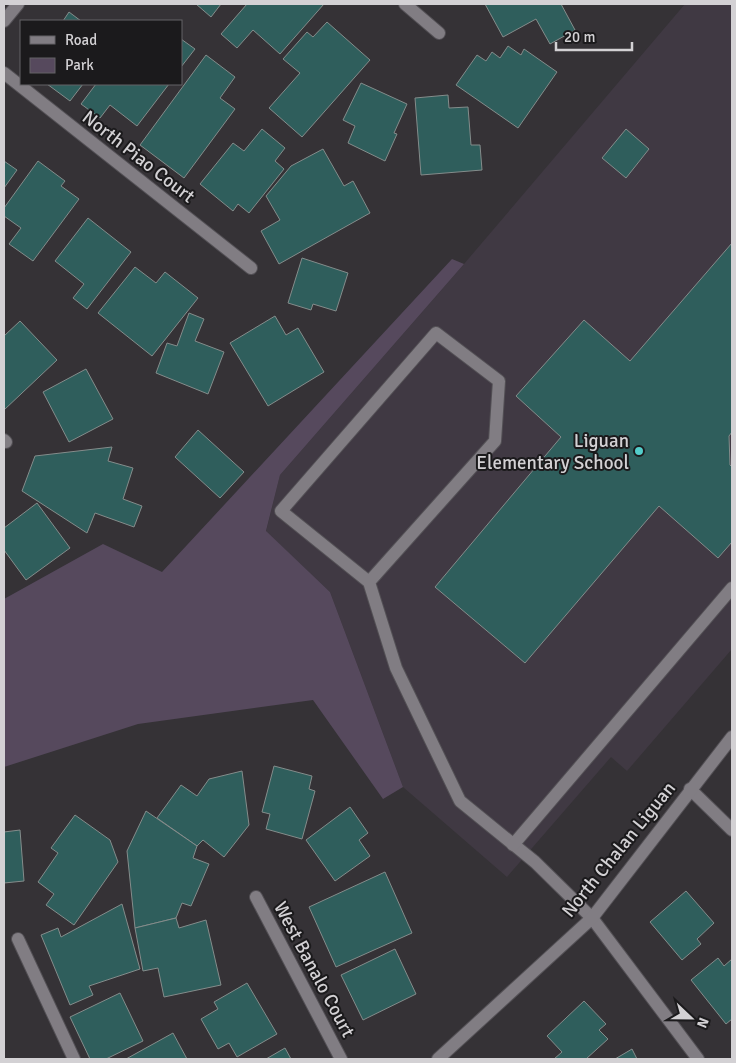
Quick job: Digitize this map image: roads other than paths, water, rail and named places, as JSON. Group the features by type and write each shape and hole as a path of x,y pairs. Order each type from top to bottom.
{"street":[{"path":"4,21 18,4"},
{"path":"406,4 439,33"},
{"name":"North Piao Court","path":"4,73 250,268"},
{"path":"369,582 495,441 499,381 436,333 281,511 369,582 396,668 460,801 535,862 592,918 698,1059"},
{"path":"513,845 732,588"},
{"name":"North Chalan Liguan","path":"438,1059 592,918 732,736"},
{"path":"690,789 732,830"},
{"name":"West Banalo Court","path":"256,897 342,1059"},
{"path":"18,939 74,1059"}],"place":[{"name":"Liguan Elementary School","path":"639,451"}]}
